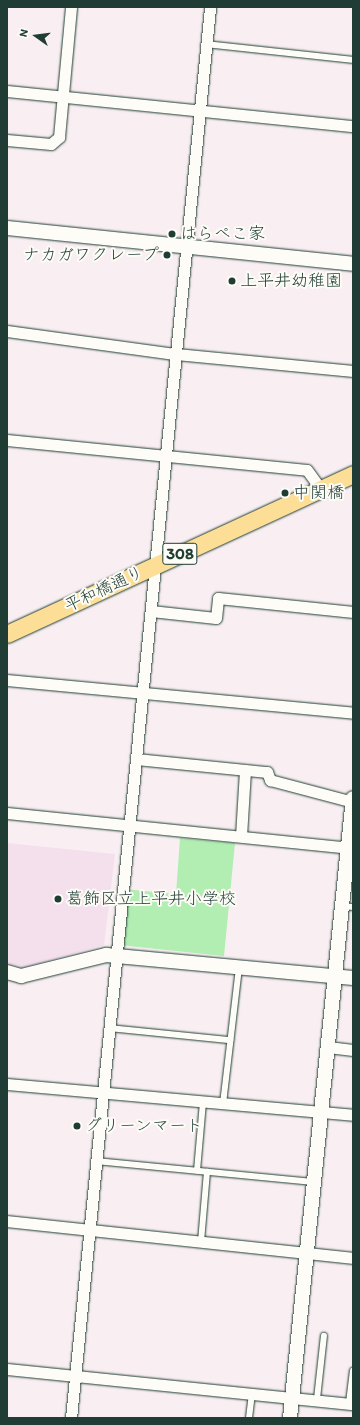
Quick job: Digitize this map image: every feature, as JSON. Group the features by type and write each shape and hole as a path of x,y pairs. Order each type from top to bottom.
{"main road":[{"name":"平和橋通り","path":"7,634 353,474"}],"street":[{"path":"7,140 51,144 59,137 70,7"},
{"path":"71,1418 130,826 141,693 157,564 166,455 210,7"},
{"path":"7,91 353,126"},
{"path":"7,228 353,264"},
{"path":"7,331 176,354 353,371"},
{"path":"7,440 307,470 321,489"},
{"path":"151,610 216,618 218,598 353,612"},
{"path":"7,680 353,712"},
{"path":"136,758 267,772 270,780 353,802"},
{"path":"241,836 245,770"},
{"path":"290,1418 308,1254 334,977 348,907 353,798"},
{"path":"7,813 350,848"},
{"path":"7,972 21,976 117,955 353,978"},
{"path":"328,1047 353,1050"},
{"path":"7,1084 103,1094 353,1115"},
{"path":"7,1221 353,1258"},
{"path":"7,1369 351,1403"}],"lane":[{"path":"206,44 353,60"},
{"path":"223,1104 239,968"},
{"path":"109,1028 230,1040"},
{"path":"197,1171 203,1102"},
{"path":"96,1162 315,1182"},
{"path":"201,1242 206,1172"},
{"path":"317,1399 324,1336"},
{"path":"351,1403 353,1371"},
{"path":"249,1418 252,1393"}],"shaded area":[{"name":"葛飾区立上平井小学校","path":"7,843 115,854 104,945 22,968 7,963"}],"green space":[{"path":"180,838 235,843 224,956 119,945 124,889 176,894"}],"place":[{"name":"はらぺこ家","path":"172,234"},
{"name":"ナカガワクレープ","path":"167,255"},
{"name":"上平井幼稚園","path":"232,281"},
{"name":"中関橋","path":"285,493"},
{"name":"葛飾区立上平井小学校","path":"58,899"},
{"name":"グリーンマート","path":"77,1126"}]}
